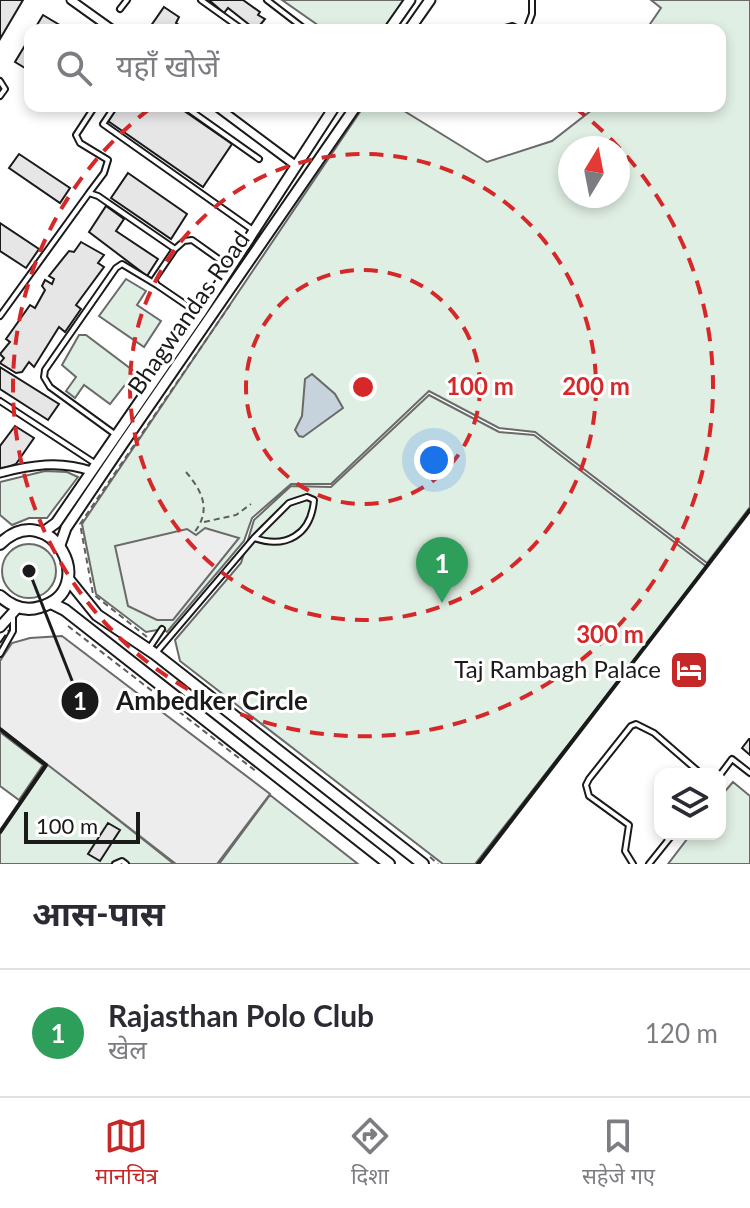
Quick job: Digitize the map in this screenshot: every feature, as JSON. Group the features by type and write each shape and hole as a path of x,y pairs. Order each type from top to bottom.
{"main road":[{"path":"0,528 13,534"},
{"path":"0,544 13,534 32,530 42,533 60,545 66,556 68,579 59,596 51,603 31,609 16,610 0,596"},
{"path":"68,579 97,615 152,649 423,864"},
{"path":"51,603 65,610 375,858 389,864"}],"street":[{"path":"71,0 105,24"},
{"path":"393,24 410,0"},
{"path":"413,24 430,0"},
{"path":"224,112 295,165"},
{"name":"Bhagwandas Road","path":"42,533 56,523 200,314 331,112"},
{"name":"Bhagwandas Road","path":"60,545 66,528 130,433 352,112"},
{"path":"0,473 29,465 71,463 93,467"},
{"path":"0,627 16,610"}],"lane":[{"path":"120,9 127,0"},
{"path":"201,0 235,24"},
{"path":"267,0 298,24"},
{"path":"527,24 532,14 532,0"},
{"path":"0,81 5,89 0,96"},
{"path":"0,316 104,173 108,160 80,143 76,135 91,112"},
{"path":"111,112 103,124 254,231"},
{"path":"192,112 259,159"},
{"path":"89,193 175,249"},
{"path":"157,285 155,276 184,241 192,240 231,268"},
{"path":"116,435 50,387 44,377 45,370 116,268 122,264 200,314"},
{"path":"0,401 93,467"},
{"path":"152,649 254,538 289,503 307,497 314,500 308,523 288,541 276,544 254,538"},
{"path":"0,654 13,631 16,610"},
{"path":"152,649 162,629"},
{"path":"633,864 625,851 629,825 589,796 586,785 589,779 631,726 636,724 654,733 694,768"},
{"path":"725,768 732,759 750,773"},
{"path":"649,864 668,840"},
{"path":"115,864 122,861 126,864"}],"path":[{"path":"152,649 93,594 80,524 232,302"},
{"path":"186,472 203,496 202,523 193,534"},
{"path":"202,523 236,515 251,504"},
{"path":"68,626 259,774"}],"green space":[{"path":"282,0 405,0 388,24 316,24"},
{"path":"651,0 750,0 750,507 707,563 535,432 499,428 429,391 331,484 291,484 252,518 244,541 167,632 163,629 146,632 96,594 82,524 360,112 406,112 487,162 558,136 558,208 630,208 630,136 558,136 589,112 726,112 726,24 650,24 661,8"},
{"path":"126,279 146,291 137,305 161,321 144,347 99,316"},
{"path":"79,335 86,335 135,372 110,404 84,385 75,398 66,391 76,377 62,365"},
{"path":"429,395 499,432 534,435 707,567 475,864 443,864 180,661 175,640 241,563 254,520 291,486 331,487"},
{"path":"45,471 67,472 78,477 47,518 29,518 12,525 0,515 0,482"},
{"path":"29,544 48,552 56,571 48,590 29,598 10,590 2,571 10,552"},
{"path":"0,732 43,765 19,800 0,786"},
{"path":"48,764 174,864 0,864 0,834"},
{"path":"733,782 750,796 750,864 668,864 686,840 726,840 726,790"},
{"path":"270,795 358,864 219,864"}],"shaded area":[{"path":"312,374 335,394 343,408 303,437 295,430 302,416 305,379"},
{"path":"205,528 239,538 173,620 157,620 128,606 115,546 187,529 196,535"},
{"path":"62,636 270,794 217,864 176,864 0,728 0,661 12,643 30,638"}],"building":[{"path":"0,0 23,0 0,39"},
{"path":"209,0 243,0 265,19 261,24 248,24 228,8 224,13"},
{"path":"164,7 179,17 177,24 152,24"},
{"path":"43,15 58,24 38,24"},
{"path":"24,47 24,67 15,62"},
{"path":"114,112 186,112 232,144 203,187 108,121"},
{"path":"19,154 70,188 60,203 9,168"},
{"path":"128,173 187,214 171,239 111,198"},
{"path":"106,206 124,219 116,231 158,259 147,276 89,232"},
{"path":"0,223 39,249 26,268 0,251"},
{"path":"81,242 104,255 98,263 104,267 76,305 81,309 65,332 59,327 34,367 29,362 22,372 16,373 0,363 4,358 0,354 10,342 6,339 30,305 35,308 45,290 42,286 45,280 52,284 54,279 49,276 69,251 74,252"},
{"path":"0,367 59,404 48,420 0,389"},
{"path":"15,426 34,438 16,464 0,470 0,446"},
{"path":"750,739 750,755 742,748"},
{"path":"108,823 120,830 100,861 88,854"}],"fence":[{"path":"0,643 9,630"}],"wall":[{"path":"478,864 750,510"},
{"path":"0,729 46,765 0,832"}],"place":[{"name":"Ambedker Circle","path":"29,571"},
{"name":"Rajasthan Polo Club","path":"442,603"},
{"name":"Taj Rambagh Palace","path":"689,670"}]}
